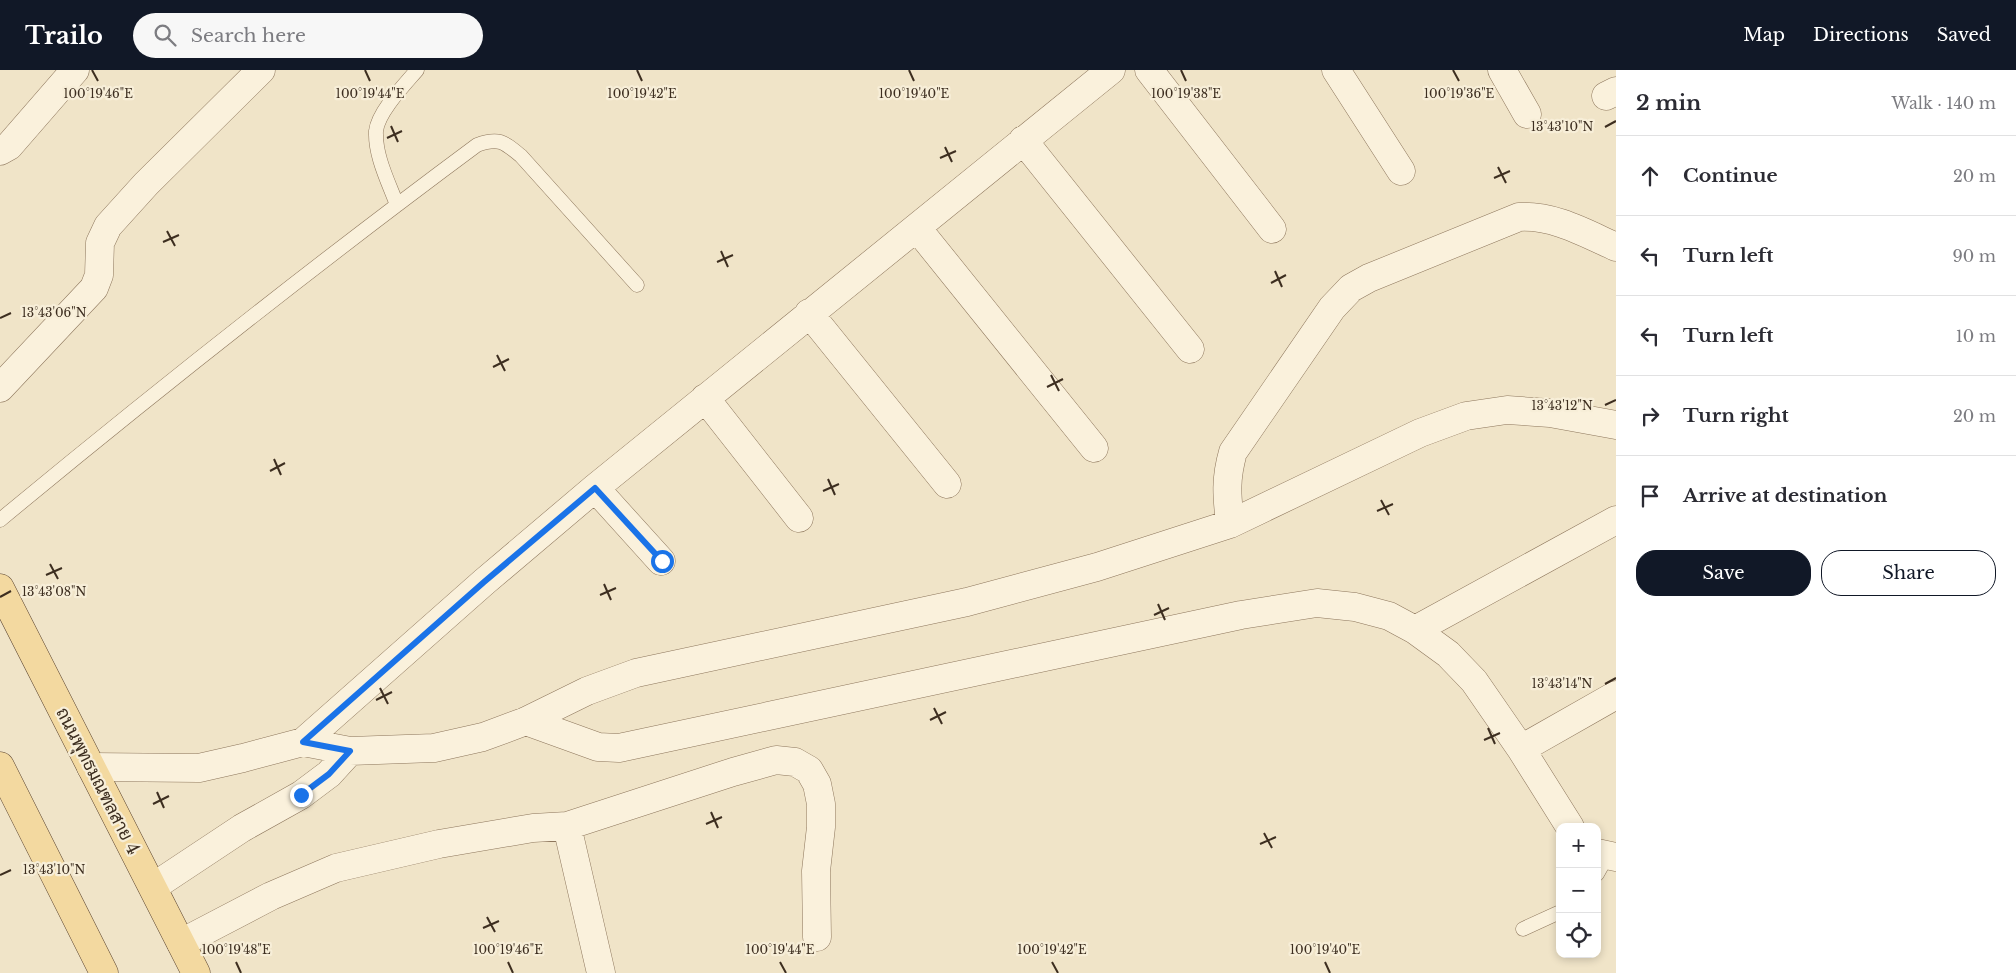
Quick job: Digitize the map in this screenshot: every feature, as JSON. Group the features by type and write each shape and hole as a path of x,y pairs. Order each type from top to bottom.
{"main road":[{"name":"ถนนพุทธมณฑลสาย 4","path":"0,588 196,973"},
{"path":"0,766 104,973"}],"street":[{"path":"0,151 15,140 74,70"},
{"path":"0,388 94,288 99,275 100,243 108,226 146,184 261,70"},
{"path":"303,742 484,582 595,488 809,313 1112,70"},
{"path":"1149,70 1272,229"},
{"path":"1336,70 1400,171"},
{"path":"1502,70 1527,114"},
{"path":"1024,140 1190,349"},
{"path":"1230,524 1226,488 1228,469 1233,452 1332,308 1351,288 1369,278 1519,217 1534,216 1566,224 1616,247"},
{"path":"917,228 1094,448"},
{"path":"809,313 947,484"},
{"path":"705,398 799,518"},
{"path":"91,767 199,768 303,742 350,751 434,748 484,737 526,721 587,692 636,673 967,602 1097,567 1230,524 1420,433 1466,416 1508,410 1550,413 1616,425"},
{"path":"595,488 662,561"},
{"path":"1415,630 1616,520"},
{"path":"526,721 598,748 619,748 1241,615 1317,603 1355,607 1389,616 1415,630 1448,654 1474,681 1521,749 1567,823"},
{"path":"1521,749 1616,695"},
{"path":"153,887 242,828 301,795 329,774 350,751"},
{"path":"181,943 271,896 336,868 439,844 534,828 567,826 733,772 776,760 795,762 809,770 817,784 821,804 821,827 816,871 816,936"},
{"path":"567,826 601,973"}],"lane":[{"path":"397,205 379,158 376,129 390,101 417,70"},
{"path":"0,520 121,420 476,145 490,140 504,142 522,156 637,285"},
{"path":"1523,929 1558,913"}],"route":[{"path":"301,795 329,774 350,751 303,742 484,582 595,488 662,561"}]}
